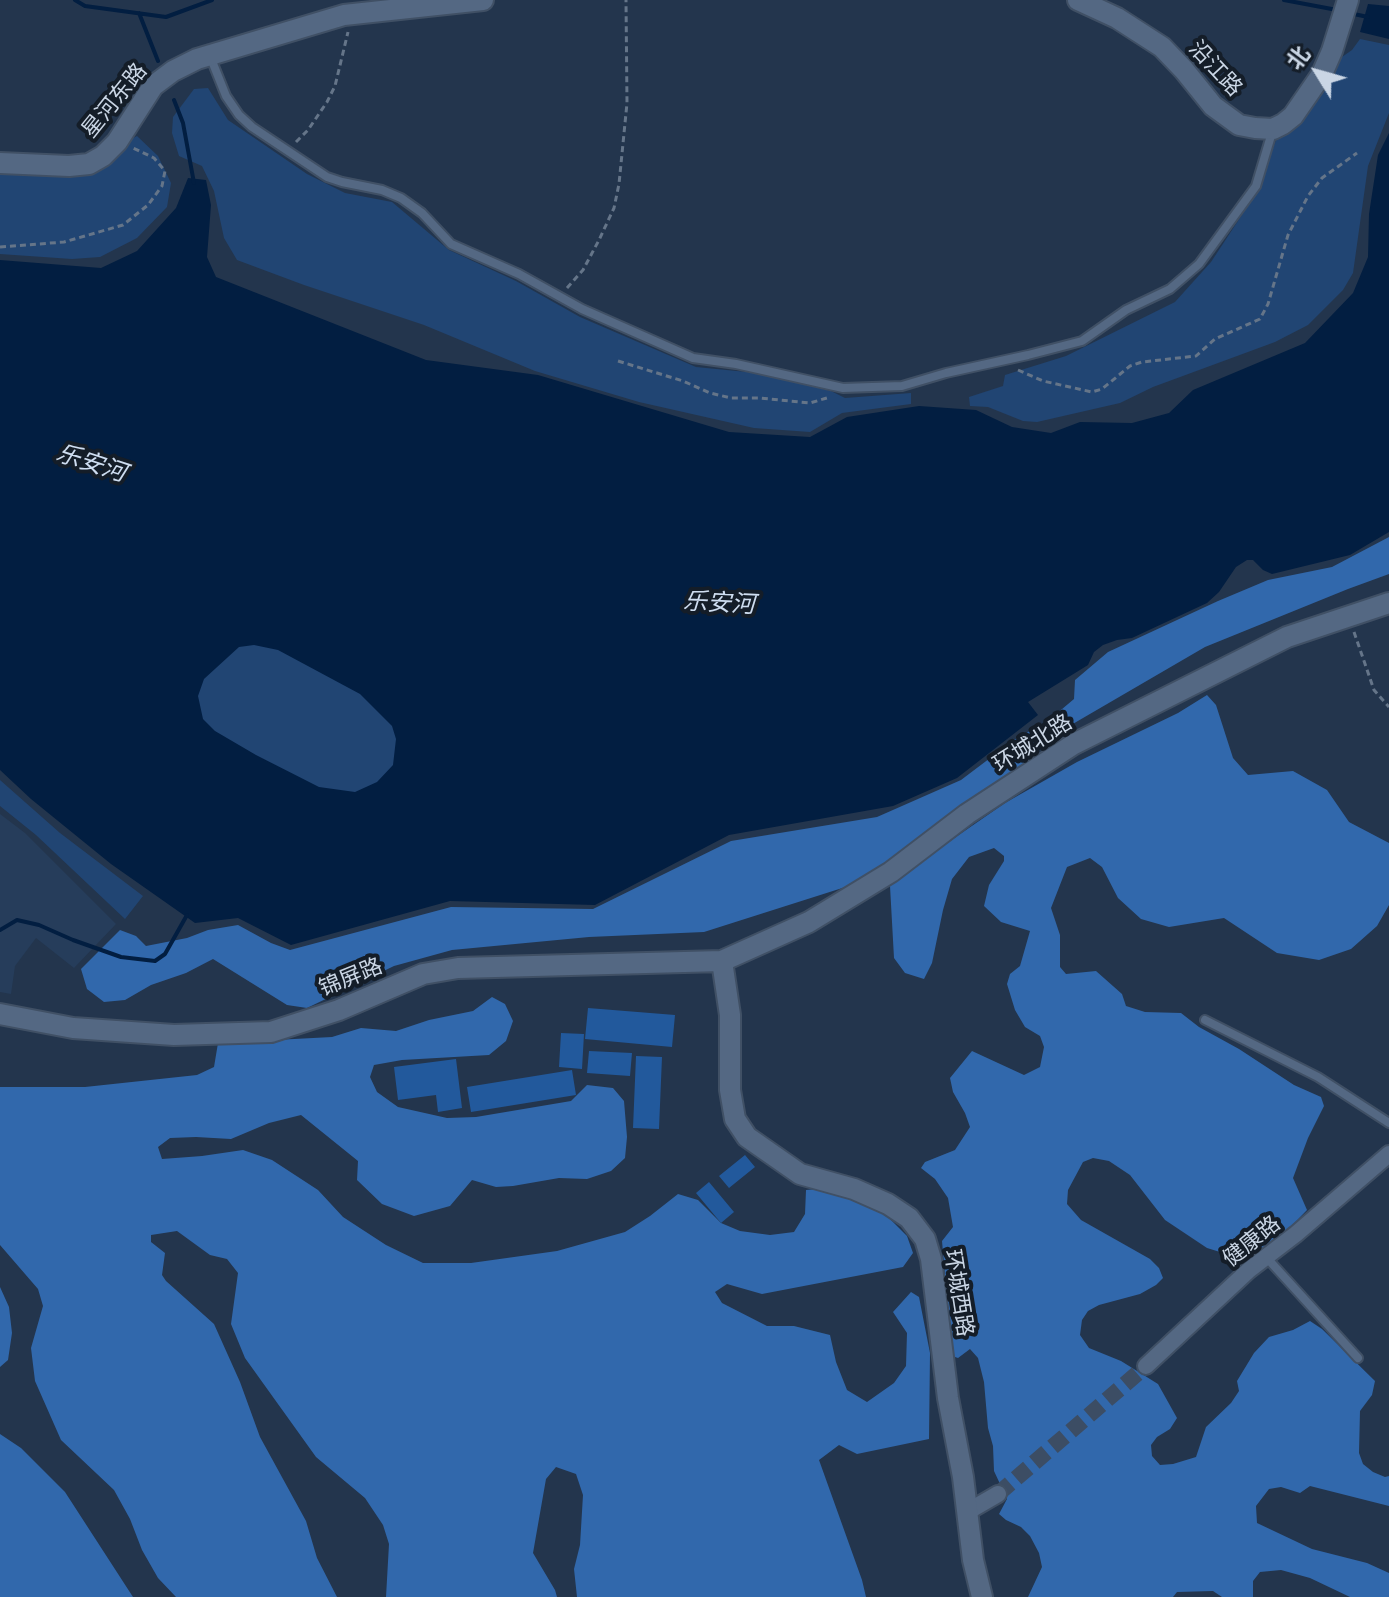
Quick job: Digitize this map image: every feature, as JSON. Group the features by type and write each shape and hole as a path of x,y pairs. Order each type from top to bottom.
{"street":[{"path":"402,4 483,0"},
{"name":"沿江路","path":"1078,0 1117,18 1162,47 1213,106 1239,125 1273,129"},
{"name":"星河东路","path":"0,163 89,164 117,142 153,86 173,71 210,55 344,15 402,4"},
{"path":"1273,129 1293,116 1312,91 1332,51 1346,8"},
{"name":"环城北路","path":"722,961 809,922 891,872 967,814 1074,744 1287,637 1389,603"},
{"name":"锦屏路","path":"0,1014 73,1028 174,1035 271,1032 339,1010 423,974 458,968 722,961"},
{"name":"环城西路","path":"722,961 730,1015 730,1090 735,1119 747,1137 800,1174 854,1189 888,1204 909,1218 925,1239 931,1259 973,1560 982,1597"},
{"name":"健康路","path":"1146,1366 1249,1270 1389,1154"},
{"path":"967,1512 998,1494"}],"lane":[{"path":"210,55 226,96 252,127 327,177 382,190 401,198 422,213 451,244 519,274 582,309 693,358 736,364 843,388 902,386 1082,341 1126,310 1170,289 1199,264 1256,186 1273,129"},
{"path":"1205,1020 1318,1077 1389,1123"},
{"path":"1266,1257 1358,1358"}],"path":[{"path":"559,297 583,270 614,208 627,103 626,0"},
{"path":"288,151 308,130 335,86 353,14"},
{"path":"0,247 64,242 123,225 148,205 162,186 165,171 154,158 130,146"},
{"path":"1000,361 1043,381 1092,392 1102,389 1130,366 1196,356 1215,339 1260,319 1268,304 1288,235 1308,196 1322,178 1357,153"},
{"path":"618,361 731,398 810,403 843,388"},
{"path":"1349,617 1374,690 1389,707"}],"shaded area":[{"path":"1360,39 1389,45 1389,113 1368,166 1353,273 1343,290 1308,325 1275,342 1153,387 1120,403 1037,422 1023,421 988,407 970,406 969,397 1003,386 1005,375 1066,356 1175,302 1211,262 1253,198 1277,138 1303,121 1339,59 1352,50"},
{"path":"208,88 228,120 307,174 345,193 392,202 449,250 516,281 580,317 696,367 757,373 831,391 845,398 911,393 911,404 842,413 810,432 754,428 639,402 535,371 424,325 237,260 224,238 214,191 202,166 179,156 172,133 173,117 194,89"},
{"path":"137,136 158,156 171,183 167,207 137,238 100,257 72,259 0,254 0,167 71,170"},
{"path":"1389,537 1389,574 1205,647 1071,725 1009,775 858,883 704,932 589,937 452,950 394,966 307,1008 287,1005 213,959 186,973 151,985 125,1000 104,1002 87,989 81,969 120,930 136,936 146,946 238,925 290,950 451,907 593,909 731,841 877,817 961,780 1014,740 1049,720 1074,699 1075,680 1108,652 1268,580 1332,567"},
{"path":"232,621 393,706 455,854 0,639"},
{"path":"1207,695 1216,705 1233,758 1248,775 1293,771 1327,790 1349,822 1389,843 1389,905 1377,926 1351,949 1319,960 1277,953 1224,918 1169,927 1141,919 1118,898 1102,867 1090,858 1067,867 1051,908 1060,935 1060,967 1066,974 1096,971 1122,994 1126,1006 1145,1012 1181,1013 1294,1085 1321,1097 1324,1106 1293,1178 1307,1210 1273,1245 1251,1254 1233,1256 1207,1248 1165,1220 1130,1175 1109,1161 1093,1158 1083,1162 1068,1190 1067,1204 1081,1220 1150,1259 1163,1278 1140,1294 1088,1311 1082,1320 1080,1335 1089,1348 1121,1361 1158,1384 1177,1418 1170,1429 1151,1445 1152,1456 1160,1465 1196,1457 1206,1427 1231,1403 1239,1391 1237,1381 1254,1353 1269,1337 1310,1321 1322,1329 1375,1381 1372,1395 1360,1411 1359,1453 1363,1464 1373,1472 1389,1476 1389,1506 1310,1486 1300,1493 1281,1487 1269,1489 1256,1506 1257,1523 1312,1549 1367,1563 1389,1573 1389,1597 1350,1597 1310,1578 1281,1570 1260,1572 1253,1581 1253,1597 1222,1597 1213,1591 1177,1592 1173,1597 1028,1597 1042,1567 1030,1536 999,1514 1007,1499 994,1471 984,1382 978,1358 970,1349 958,1358 952,1356 942,1241 953,1227 948,1198 935,1179 921,1168 925,1162 955,1150 970,1127 953,1092 950,1078 972,1051 1024,1075 1040,1067 1044,1047 1040,1036 1025,1027 1015,1010 1007,984 1010,974 1020,966 1030,931 1001,922 984,906 989,885 1004,861 1004,856 994,848 969,857 952,879 932,963 924,979 905,973 894,958 890,886 901,875 1005,803"},
{"path":"0,780 60,833 143,896 125,919 36,835 0,806"},
{"path":"0,814 25,833 116,924 74,968 36,938 15,966 11,994 0,992"},
{"path":"492,997 505,1004 513,1021 506,1041 489,1055 402,1060 374,1065 370,1077 377,1092 398,1107 447,1118 476,1117 571,1101 587,1085 613,1088 624,1101 627,1137 625,1158 611,1171 587,1179 559,1178 513,1186 496,1187 472,1180 450,1206 414,1216 382,1204 357,1180 358,1161 301,1115 269,1123 231,1139 170,1138 158,1147 162,1159 243,1150 272,1160 318,1190 343,1217 386,1245 423,1263 471,1263 557,1251 625,1232 678,1194 698,1200 721,1223 740,1231 770,1235 794,1232 805,1214 806,1190 827,1188 887,1216 907,1236 913,1253 903,1267 762,1294 727,1284 715,1292 722,1303 767,1326 794,1326 830,1335 847,1390 867,1402 894,1383 906,1366 907,1333 893,1312 911,1292 919,1297 930,1353 929,1439 857,1454 839,1445 819,1460 866,1597 577,1597 574,1569 580,1545 583,1495 576,1474 556,1467 546,1479 533,1553 557,1597 386,1597 389,1544 383,1525 365,1498 316,1457 245,1358 231,1324 238,1273 227,1259 210,1255 177,1231 151,1235 151,1242 165,1253 162,1275 214,1324 260,1437 306,1521 317,1558 337,1597 176,1597 158,1578 114,1490 61,1440 35,1381 31,1348 43,1306 38,1289 0,1245 0,1087 85,1087 197,1075 214,1067 218,1043 332,1037 361,1028 396,1031 473,1011"},
{"path":"0,1287 9,1307 12,1333 8,1360 0,1367"},
{"path":"0,1434 21,1448 65,1492 133,1597 0,1597"}],"water":[{"path":"1368,4 1389,6 1389,39 1360,32"},
{"name":"乐安河","path":"1389,133 1389,532 1350,555 1272,574 1253,560 1247,560 1236,567 1219,592 1207,603 1132,638 1103,645 1094,652 1088,665 1028,702 1038,715 957,778 893,806 729,835 595,905 450,901 291,945 238,918 195,923 111,864 0,770 0,260 101,268 137,251 176,208 188,178 206,180 211,205 207,257 216,277 426,360 538,375 729,432 810,437 847,417 919,406 976,410 1012,427 1051,433 1080,422 1132,423 1169,413 1193,390 1305,343 1353,293 1368,257 1369,214 1378,155","holes":["254,645 278,650 360,694 392,726 396,739 393,765 377,782 355,792 319,787 215,731 203,719 198,696 204,679 239,647"]}],"building":[{"path":"588,1008 675,1015 672,1047 585,1039"},
{"path":"561,1033 584,1034 582,1069 559,1067"},
{"path":"589,1051 632,1053 630,1076 587,1073"},
{"path":"636,1056 662,1057 659,1129 633,1128"},
{"path":"456,1059 462,1108 438,1112 436,1095 398,1100 394,1067"},
{"path":"572,1070 576,1095 471,1112 467,1087"},
{"path":"745,1155 755,1167 729,1188 719,1176"},
{"path":"709,1182 734,1212 721,1223 696,1193"}],"waterway":[{"path":"75,0 85,6 166,17 212,0"},
{"path":"1284,0 1337,10"},
{"path":"139,13 158,61"},
{"path":"1349,13 1368,17"},
{"path":"174,100 183,123 194,183"},
{"path":"0,930 17,920 39,925 121,957 155,961 165,954 187,915"}],"tunnel":[{"path":"998,1494 1146,1366"}]}
